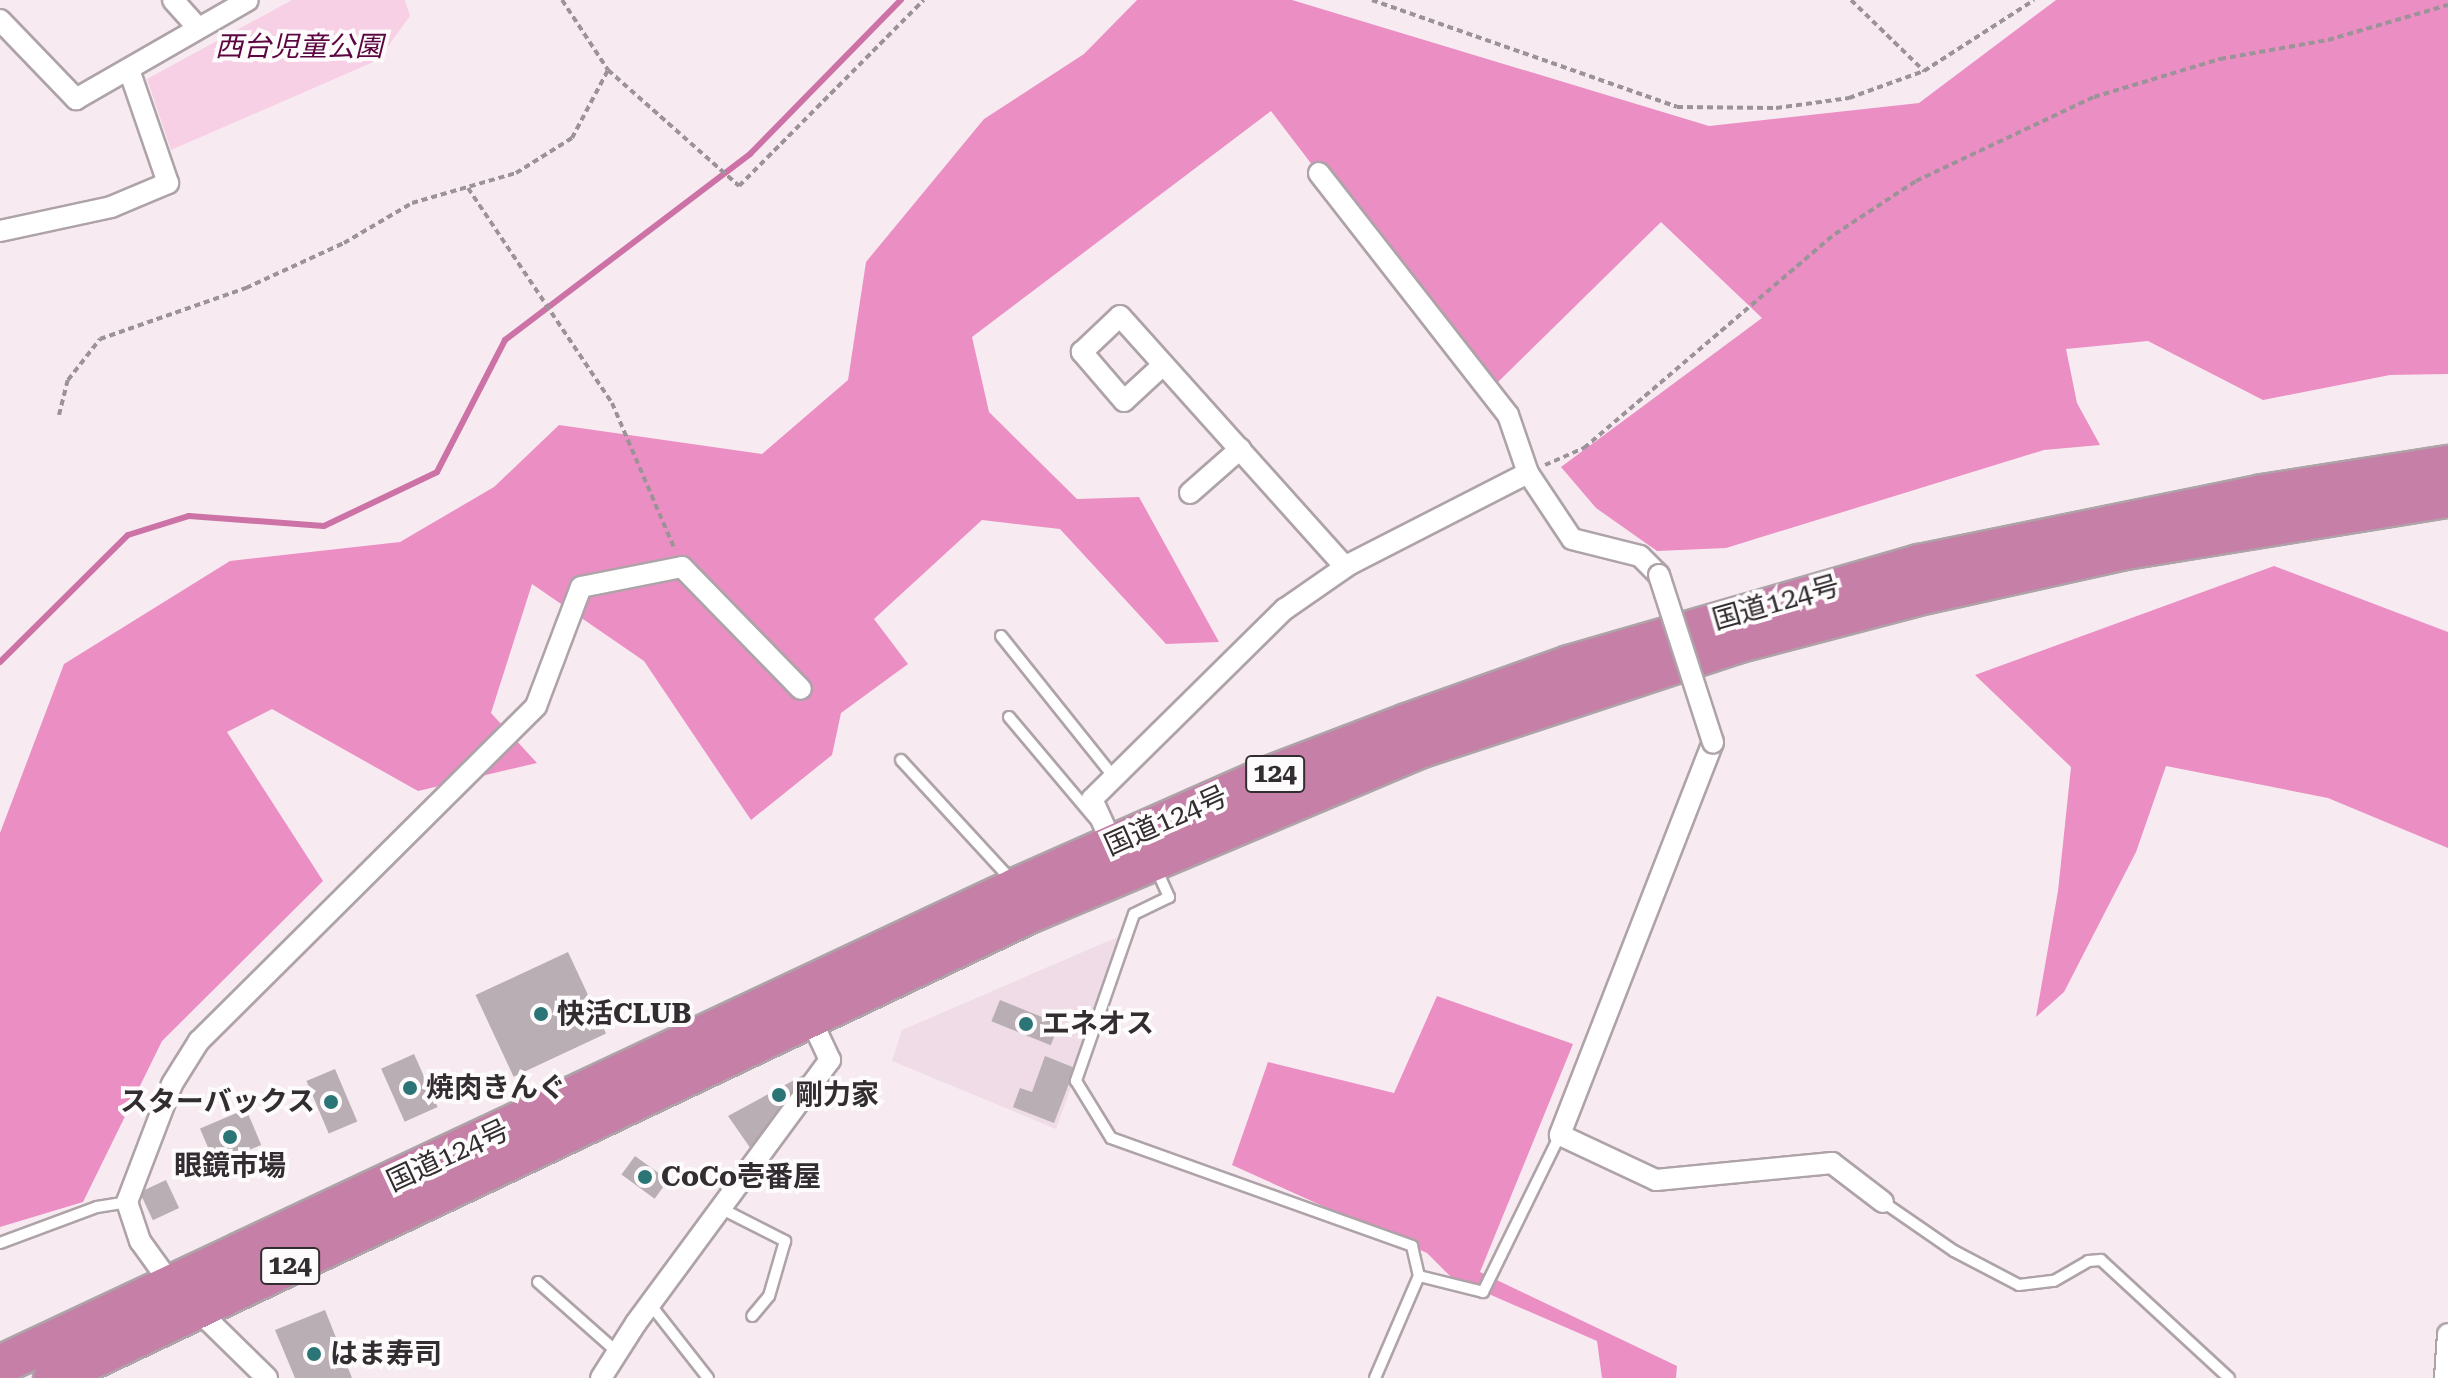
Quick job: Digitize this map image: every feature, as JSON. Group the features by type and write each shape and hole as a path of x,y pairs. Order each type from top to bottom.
{"highway":[{"name":"国道124号","path":"0,1365 183,1296 804,1005 1123,850 1407,723 1731,615 1919,564 2068,532 2448,465"},
{"name":"国道124号","path":"804,1005 1017,887 1736,644 1927,594 2126,550 2448,498"},
{"name":"国道124号","path":"53,1378 183,1296"}],"street":[{"path":"173,0 197,27"},
{"path":"0,20 76,99 248,0"},
{"path":"0,231 111,207 168,183 129,70"},
{"path":"1319,173 1508,415 1528,473 1572,539 1640,556 1659,575 1713,742 1560,1135 1656,1180 1832,1163 1883,1202"},
{"path":"1163,365 1345,567"},
{"path":"1190,493 1240,449"},
{"path":"1123,850 1092,799 1285,609 1345,567 1528,473"},
{"path":"267,1378 183,1296 140,1241 127,1202 172,1084 199,1041 536,706 581,587 682,567 801,689"},
{"path":"601,1378 650,1304 830,1060 804,1005"},
{"path":"2445,1378 2448,1334"}],"lane":[{"path":"1001,636 1114,777"},
{"path":"1009,717 1078,804 1169,897 1134,914 1076,1081 1111,1138 1412,1246 1419,1276 1375,1378"},
{"path":"901,760 1017,887"},
{"path":"1419,1276 1483,1292 1560,1135"},
{"path":"0,1243 97,1207 127,1202"},
{"path":"1883,1202 1954,1251 2019,1285 2054,1281 2088,1261 2101,1260 2229,1378"},
{"path":"722,1209 785,1241 769,1296 752,1316"},
{"path":"538,1282 617,1352"},
{"path":"650,1304 708,1378"}],"path":[{"path":"562,0 608,70 739,186 924,0"},
{"path":"1372,0 1677,107 1776,108 1849,98 1924,71 2034,0"},
{"path":"1851,0 1924,71"},
{"path":"1528,473 1584,448 1835,234 1916,181 2094,97 2220,59 2328,40 2448,5"},
{"path":"59,415 68,380 100,339 246,288 344,243 412,203 516,173 572,138 608,70"},
{"path":"467,187 612,403 682,567"}],"shaded area":[{"path":"1137,0 1292,0 1709,126 1919,103 2056,0 2448,0 2448,374 2390,375 2263,400 2148,341 2066,349 2077,403 2100,445 2044,450 1726,548 1657,551 1596,508 1561,467 1762,318 1661,222 1498,382 1413,297 1271,111 972,337 989,412 1077,499 1139,497 1219,642 1166,644 1060,529 982,520 874,619 908,664 841,713 832,755 751,820 644,661 532,584 491,713 537,763 418,791 272,709 227,732 323,881 162,1041 83,1202 0,1227 0,833 64,664 230,561 400,542 494,487 559,425 762,454 848,380 866,262 984,119 1084,54"},
{"path":"2274,566 2448,632 2448,848 2328,798 2166,766 2136,852 2064,992 2036,1017 2058,891 2071,767 1975,675"},
{"path":"1127,933 1056,1129 892,1061 902,1030"},
{"path":"1437,996 1573,1044 1480,1272 1677,1366 1676,1378 1602,1378 1597,1341 1452,1278 1427,1253 1232,1165 1268,1062 1394,1093"}],"green space":[{"name":"西台児童公園","path":"292,0 405,0 410,16 378,60 171,150 147,79"}],"building":[{"name":"快活CLUB","path":"568,952 606,1034 514,1077 476,995"},
{"path":"1000,1000 1059,1024 1051,1045 991,1021"},
{"name":"焼肉きんぐ","path":"414,1054 438,1107 405,1122 381,1069"},
{"path":"1045,1056 1075,1068 1054,1123 1013,1107 1020,1088 1032,1092"},
{"name":"スターバックス","path":"335,1069 357,1121 329,1134 306,1081"},
{"name":"剛力家","path":"807,1073 751,1149 728,1116"},
{"name":"眼鏡市場","path":"246,1109 261,1145 215,1164 200,1129"},
{"name":"CoCo壱番屋","path":"635,1156 668,1180 655,1199 621,1175"},
{"path":"166,1180 179,1208 153,1220 140,1192"},
{"name":"はま寿司","path":"325,1310 352,1378 295,1378 275,1330"}],"waterway":[{"path":"0,662 128,535 189,516 324,526 437,472 505,340 750,154 901,0"}],"place":[{"name":"快活CLUB","path":"541,1014"},
{"name":"エネオス","path":"1026,1024"},
{"name":"焼肉きんぐ","path":"410,1088"},
{"name":"剛力家","path":"779,1095"},
{"name":"スターバックス","path":"331,1102"},
{"name":"眼鏡市場","path":"230,1137"},
{"name":"CoCo壱番屋","path":"645,1177"},
{"name":"はま寿司","path":"314,1354"}]}
